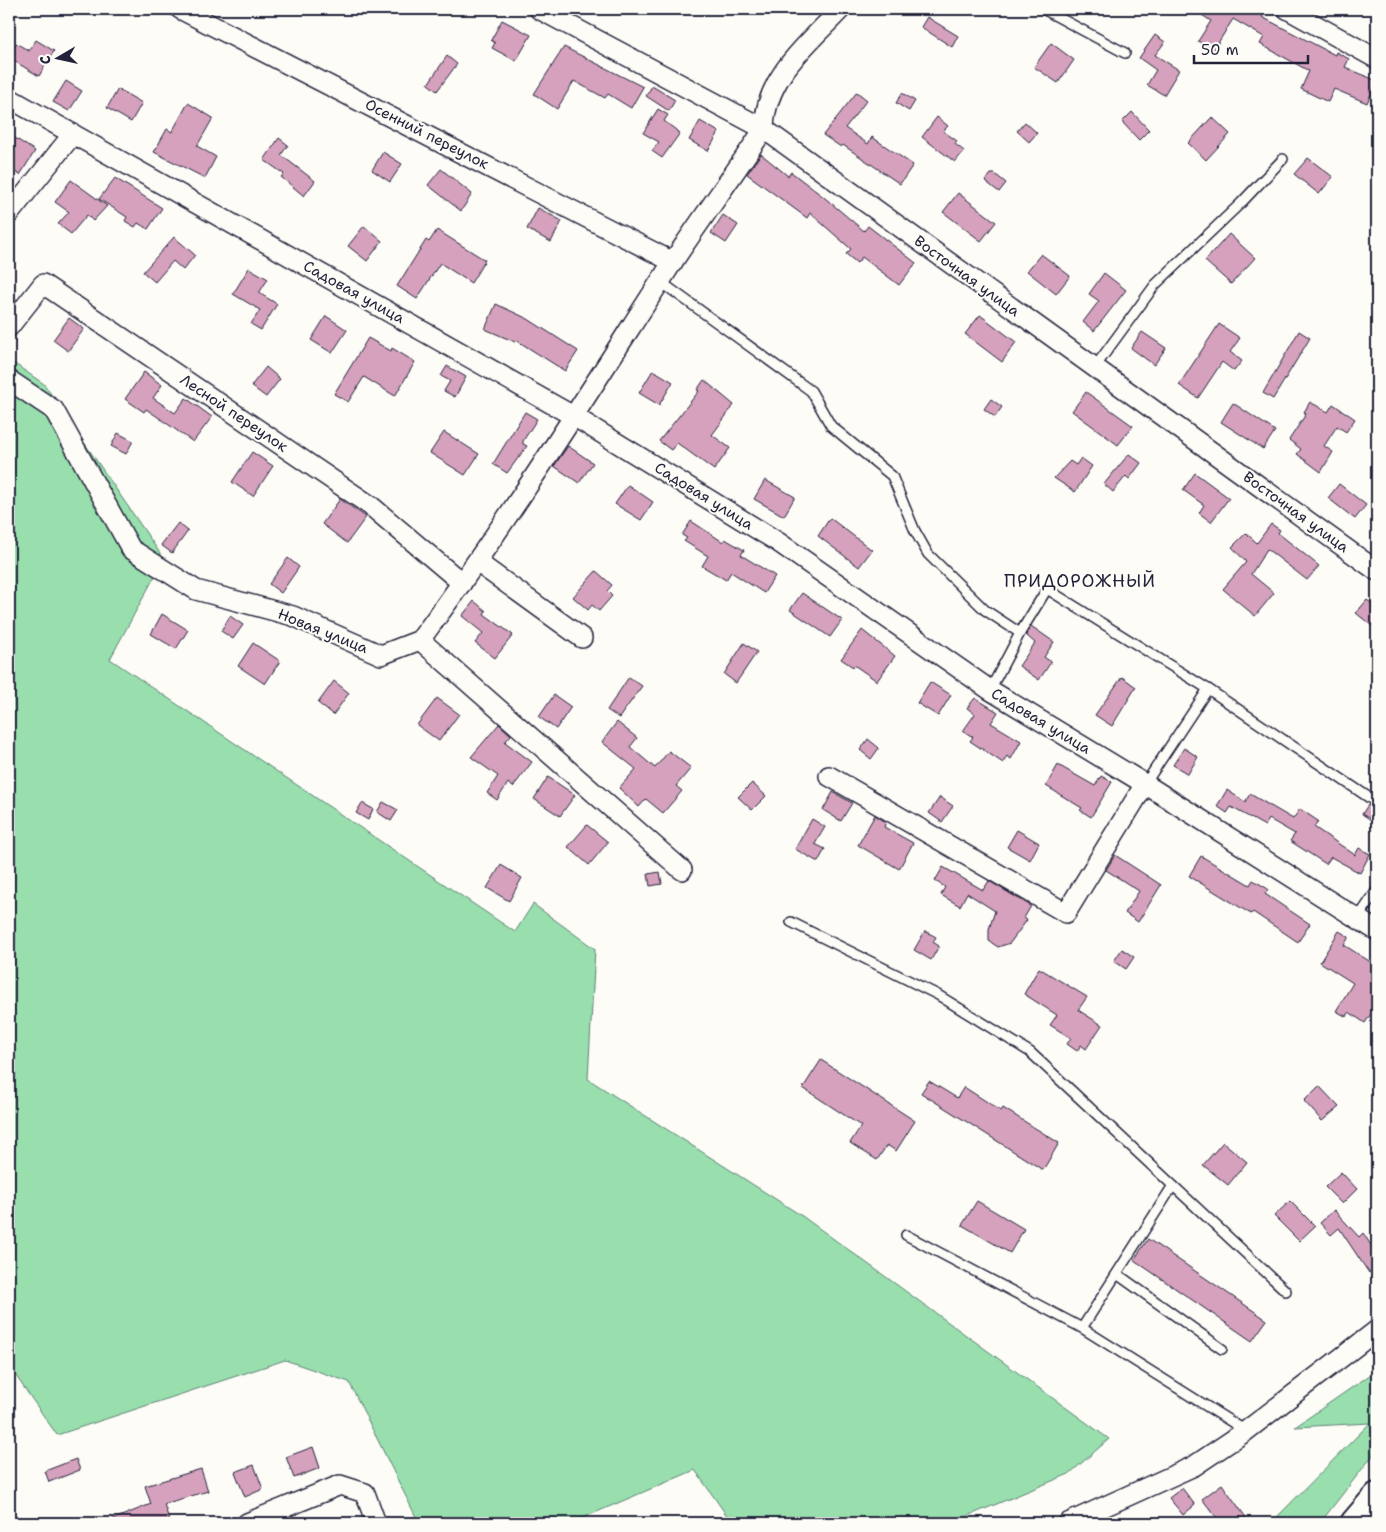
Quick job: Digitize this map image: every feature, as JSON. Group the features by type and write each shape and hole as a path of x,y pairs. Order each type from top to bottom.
{"main road":[{"path":"1354,1523 1377,1496"}],"street":[{"name":"Осенний переулок","path":"180,9 673,262"},
{"name":"Восточная улица","path":"539,9 764,129 1377,571"},
{"path":"682,870 420,640 462,584 575,417 673,262 764,129 764,113 772,87 788,65 840,9"},
{"path":"1287,9 1377,59"},
{"name":"Садовая улица","path":"9,98 575,417 778,542 990,690 1145,784 1377,931"},
{"path":"9,214 73,134"},
{"name":"Лесной переулок","path":"9,327 43,284 371,506 462,584"},
{"name":"Новая улица","path":"9,380 54,410 130,549 196,590 293,616 381,655 420,640"},
{"path":"477,562 582,638"},
{"path":"829,776 1066,913 1145,784"},
{"path":"1068,1523 1194,1466 1246,1431 1377,1330"},
{"path":"247,1523 340,1485 365,1493 376,1523"}],"lane":[{"path":"1043,9 1125,53"},
{"path":"1095,367 1155,285 1241,203 1283,159"},
{"path":"661,282 811,391 831,426 892,476 915,531 928,554 985,610 1020,633"},
{"path":"990,690 1020,633 1047,589 1208,689 1377,803"},
{"path":"1145,784 1208,689"},
{"path":"1358,918 1377,890"},
{"path":"791,922 938,995 1030,1052 1286,1292"},
{"path":"1082,1328 1172,1186"},
{"path":"906,1236 1082,1328 1246,1431"},
{"path":"1117,1274 1222,1349"}],"green space":[{"path":"9,360 44,384 164,559 110,659 515,932 533,904 595,949 588,1079 802,1216 1109,1439 1069,1474 951,1523 732,1523 695,1470 571,1523 419,1523 349,1382 285,1360 57,1435 9,1366"},
{"path":"1377,1370 1377,1450 1320,1523 1271,1523 1370,1423 1295,1427"}],"building":[{"path":"1193,9 1267,9 1262,17 1335,55 1336,52 1349,59 1345,67 1377,81 1367,103 1334,89 1328,102 1301,89 1309,71 1260,44 1264,37 1233,19 1213,51 1198,41 1211,21"},
{"path":"927,17 958,36 952,47 921,27"},
{"path":"502,20 531,35 516,61 492,48 495,43 491,40"},
{"path":"1155,35 1165,42 1155,55 1179,70 1164,95 1147,85 1156,70 1139,58"},
{"path":"36,40 54,51 39,76 9,58 16,43 29,51"},
{"path":"1051,43 1074,60 1058,83 1034,67"},
{"path":"564,47 643,87 631,108 608,94 605,98 574,81 557,109 534,94"},
{"path":"447,56 457,64 437,91 428,84"},
{"path":"66,81 82,91 69,111 53,102"},
{"path":"652,86 675,100 669,111 646,96"},
{"path":"118,89 142,103 131,122 107,108"},
{"path":"857,92 867,100 845,128 868,144 872,137 913,165 900,184 843,145 841,147 823,135"},
{"path":"902,93 915,101 909,111 896,103"},
{"path":"188,103 213,118 197,146 216,157 205,178 154,152 167,129 172,132"},
{"path":"658,109 668,115 664,121 680,133 662,158 652,151 659,142 643,133"},
{"path":"1132,112 1149,130 1139,140 1122,122"},
{"path":"937,117 948,126 943,131 957,141 955,144 964,151 955,162 922,137"},
{"path":"1212,117 1230,134 1206,160 1188,143"},
{"path":"700,121 719,132 708,151 689,140"},
{"path":"1025,122 1037,133 1029,142 1017,131"},
{"path":"9,134 35,151 20,175 9,168"},
{"path":"279,138 288,145 281,155 315,181 304,196 281,177 284,174 264,160"},
{"path":"383,152 402,164 390,182 372,170"},
{"path":"761,154 788,176 791,172 864,231 868,226 916,263 899,285 862,257 857,263 846,254 851,249 810,213 807,218 747,174"},
{"path":"1308,158 1333,177 1319,194 1294,174"},
{"path":"441,169 472,194 461,211 428,185"},
{"path":"991,174 995,174 1006,183 999,192 985,181"},
{"path":"115,178 162,208 148,229 138,223 135,227 125,221 127,217 99,199"},
{"path":"71,180 107,206 93,221 87,215 71,234 58,224 69,212 55,202"},
{"path":"958,193 996,222 981,241 943,212"},
{"path":"538,208 562,221 551,242 527,229"},
{"path":"723,215 738,225 726,243 711,233"},
{"path":"364,226 382,241 367,261 348,246"},
{"path":"437,230 485,260 471,283 440,263 417,299 397,286 426,240 429,242"},
{"path":"1229,234 1255,258 1231,284 1205,261"},
{"path":"174,237 195,255 183,270 173,261 155,282 143,272"},
{"path":"1041,254 1070,276 1056,294 1027,271"},
{"path":"249,268 268,279 259,293 277,304 261,330 251,324 260,310 233,294"},
{"path":"1104,273 1126,290 1094,331 1083,322 1099,301 1089,294"},
{"path":"496,304 528,319 578,351 565,371 516,340 515,342 485,329"},
{"path":"980,315 1016,342 1002,362 965,334"},
{"path":"326,316 347,330 332,353 311,340"},
{"path":"69,318 84,329 68,351 53,340"},
{"path":"1219,324 1240,338 1230,352 1242,361 1234,371 1222,362 1198,398 1179,385"},
{"path":"1299,331 1310,338 1273,399 1263,393"},
{"path":"1142,332 1166,348 1154,365 1131,348"},
{"path":"368,338 391,351 392,348 415,362 395,396 364,377 348,402 334,394"},
{"path":"447,366 466,377 455,397 444,391 450,381 441,376"},
{"path":"266,367 280,379 266,397 251,386"},
{"path":"653,370 673,382 659,405 639,393"},
{"path":"144,372 162,385 153,398 175,413 186,398 212,417 193,442 146,409 144,412 125,399"},
{"path":"704,380 734,405 712,435 730,448 714,470 677,443 671,450 659,441 699,391 697,390"},
{"path":"1086,392 1133,426 1118,445 1072,411"},
{"path":"991,399 1002,407 995,417 984,409"},
{"path":"1310,402 1328,412 1333,404 1355,419 1346,432 1337,426 1324,446 1333,452 1321,472 1297,454 1301,449 1289,440 1306,414 1304,412"},
{"path":"1233,403 1275,431 1263,449 1221,422"},
{"path":"525,412 537,419 523,441 523,444 527,446 507,473 493,464"},
{"path":"444,432 479,454 465,475 430,453"},
{"path":"118,433 133,441 126,454 111,446"},
{"path":"568,446 593,463 579,483 554,466"},
{"path":"252,452 273,466 253,496 232,482"},
{"path":"1129,454 1141,463 1129,479 1126,476 1113,492 1104,484"},
{"path":"1081,458 1092,466 1075,492 1054,478 1070,461 1076,465"},
{"path":"1195,473 1229,498 1211,522 1199,513 1204,505 1183,490"},
{"path":"765,480 795,497 784,516 754,499"},
{"path":"1339,484 1366,505 1355,519 1328,498"},
{"path":"628,485 653,502 641,520 615,504"},
{"path":"340,499 366,517 347,543 322,524"},
{"path":"830,518 872,550 859,567 818,536"},
{"path":"691,521 723,542 725,539 744,550 741,555 775,576 764,593 731,572 726,580 702,566 708,556 684,541 687,538 682,535"},
{"path":"178,523 188,531 172,553 161,545"},
{"path":"1271,524 1280,530 1278,533 1319,566 1307,580 1267,549 1251,574 1274,593 1255,616 1223,589 1246,562 1232,547 1246,533 1257,543"},
{"path":"288,558 299,567 281,593 269,584"},
{"path":"596,571 612,585 607,591 612,596 599,611 592,605 588,610 573,597"},
{"path":"802,593 842,620 830,637 790,610"},
{"path":"1367,600 1377,608 1377,630 1356,613"},
{"path":"474,601 486,611 484,614 513,635 495,658 475,643 483,633 462,616"},
{"path":"162,614 188,630 176,649 151,634"},
{"path":"230,616 243,625 233,639 221,631"},
{"path":"1031,626 1054,642 1044,657 1051,662 1039,680 1019,666 1035,643 1026,635"},
{"path":"862,630 895,656 877,681 854,665 853,667 841,659"},
{"path":"253,643 280,661 265,684 238,666"},
{"path":"744,643 757,652 736,683 724,674"},
{"path":"629,677 642,686 619,718 607,710"},
{"path":"1122,677 1136,687 1112,726 1095,715"},
{"path":"334,681 349,693 333,715 318,703"},
{"path":"930,682 951,695 938,716 917,703"},
{"path":"554,695 571,707 556,729 539,717"},
{"path":"437,698 459,714 439,741 417,725"},
{"path":"975,698 998,712 991,723 1021,741 1011,759 1007,756 1003,763 970,741 973,737 963,731 975,714 967,708"},
{"path":"617,722 637,738 630,747 655,768 669,751 691,768 676,786 682,791 663,813 646,799 639,807 619,788 636,769 602,742"},
{"path":"499,724 511,735 505,742 532,762 513,787 508,783 497,800 487,793 498,776 471,757"},
{"path":"868,739 879,748 871,759 860,750"},
{"path":"1184,748 1198,757 1188,774 1173,765"},
{"path":"1058,765 1095,786 1101,776 1112,782 1091,817 1080,810 1082,808 1046,786"},
{"path":"548,777 575,795 560,816 534,799"},
{"path":"752,783 766,796 752,810 738,797"},
{"path":"1227,790 1245,802 1250,794 1293,819 1300,809 1318,821 1314,827 1355,855 1359,848 1370,854 1360,873 1331,857 1326,864 1290,841 1295,834 1269,819 1265,826 1231,807 1227,813 1217,806"},
{"path":"833,792 852,803 841,821 823,810"},
{"path":"940,797 953,806 942,822 929,813"},
{"path":"383,802 398,810 391,821 377,812"},
{"path":"362,803 373,809 368,820 356,813"},
{"path":"1368,805 1377,809 1377,824 1362,814"},
{"path":"875,815 886,822 884,827 913,843 899,869 858,845"},
{"path":"812,819 825,827 815,844 825,849 818,862 795,849"},
{"path":"587,825 608,842 589,865 568,847"},
{"path":"1017,830 1039,843 1030,860 1007,847"},
{"path":"1115,855 1161,885 1138,922 1125,913 1139,891 1106,870"},
{"path":"1201,856 1250,885 1253,880 1268,889 1265,894 1310,924 1298,942 1253,912 1251,914 1189,876"},
{"path":"501,865 522,878 509,901 487,888"},
{"path":"943,867 983,890 989,881 1031,906 1024,918 1027,920 1010,943 998,947 989,941 989,929 995,911 967,893 960,906 941,895 945,887 935,881"},
{"path":"660,872 662,884 650,886 648,874"},
{"path":"925,931 936,937 933,942 939,946 931,960 914,950"},
{"path":"1339,931 1349,937 1344,945 1377,966 1377,1005 1365,1023 1349,1012 1347,1017 1336,1011 1353,983 1320,962"},
{"path":"1122,949 1134,957 1126,969 1114,961"},
{"path":"1039,968 1087,997 1078,1010 1102,1025 1086,1049 1081,1045 1077,1051 1067,1044 1071,1038 1050,1025 1057,1015 1024,994"},
{"path":"821,1060 915,1121 896,1151 887,1145 877,1160 850,1143 861,1126 803,1088"},
{"path":"929,1081 957,1098 964,1087 1001,1111 1003,1108 1059,1143 1043,1170 921,1093"},
{"path":"1319,1086 1339,1107 1322,1121 1304,1101"},
{"path":"1223,1142 1247,1162 1228,1185 1203,1165"},
{"path":"1341,1172 1357,1189 1342,1204 1325,1187"},
{"path":"977,1201 1024,1229 1010,1253 962,1225"},
{"path":"1290,1201 1315,1226 1299,1241 1274,1216"},
{"path":"1334,1210 1359,1237 1363,1233 1377,1254 1377,1267 1369,1273 1339,1228 1331,1235 1320,1223"},
{"path":"1148,1239 1267,1320 1252,1341 1134,1260"},
{"path":"313,1447 320,1468 294,1478 286,1457"},
{"path":"76,1459 80,1470 49,1482 45,1471"},
{"path":"254,1465 263,1489 245,1497 235,1472"},
{"path":"201,1469 208,1491 164,1504 170,1523 104,1523 151,1504 145,1486"},
{"path":"1222,1484 1250,1523 1221,1523 1202,1499"},
{"path":"1182,1488 1195,1505 1183,1515 1169,1498"}],"district":[{"name":"ПРИДОРОЖНЫЙ","path":"1080,581"}]}
